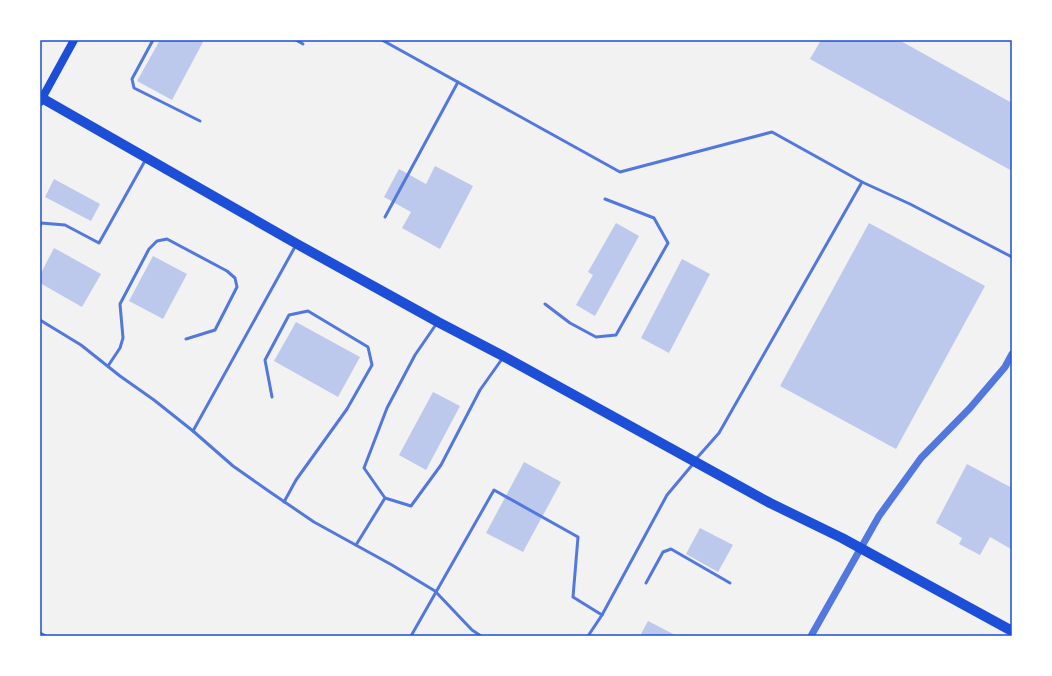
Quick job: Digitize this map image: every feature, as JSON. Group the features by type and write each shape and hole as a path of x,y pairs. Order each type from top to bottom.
{"main road":[{"path":"74,40 41,99 438,322 503,356 770,503 842,538 1012,631"}],"street":[{"path":"811,636 879,516 921,458 970,408 1004,367 1012,354"}],"lane":[{"path":"153,40 132,79 134,88 200,121"},
{"path":"296,40 303,44"},
{"path":"382,40 620,172 772,132 862,182 910,204 1012,257"},
{"path":"385,217 458,82"},
{"path":"40,224 65,225 99,243 146,157"},
{"path":"588,636 602,615 667,495 719,432 862,182"},
{"path":"545,304 570,323 596,337 616,335 668,243 654,218 605,198"},
{"path":"108,366 120,348 122,338 120,304 149,248 157,241 167,239 227,270 235,278 237,287 215,330 186,339"},
{"path":"193,431 297,244"},
{"path":"272,397 265,360 288,315 308,311 368,347 372,365 347,409 296,480 284,502"},
{"path":"40,320 81,345 193,431 233,466 284,502 314,522 356,544 435,591 472,630 481,636"},
{"path":"438,322 415,355 387,408 364,468 385,498 411,506 441,465 480,390 503,356"},
{"path":"411,636 435,591 494,490 578,537 573,597 602,615"},
{"path":"356,544 385,498"},
{"path":"646,583 662,552 671,549 730,583"},
{"path":"40,633 46,636"}],"building":[{"path":"160,40 200,40 203,42 172,100 137,81"},
{"path":"821,40 899,40 1012,103 1012,171 810,59"},
{"path":"435,166 473,186 440,249 402,228 411,212 384,197 399,169 426,184"},
{"path":"54,179 100,204 91,221 45,197"},
{"path":"616,223 639,236 595,316 576,305 593,275 588,272"},
{"path":"869,223 985,286 896,449 780,386"},
{"path":"54,248 101,274 82,307 40,283 40,275"},
{"path":"153,256 187,274 163,319 129,301"},
{"path":"682,259 710,274 669,353 641,338"},
{"path":"296,322 360,357 338,397 274,361"},
{"path":"433,392 460,406 426,470 399,455"},
{"path":"524,462 561,482 523,552 486,533"},
{"path":"967,464 1012,488 1011,549 990,537 980,555 959,544 962,538 936,523"},
{"path":"700,528 733,545 718,572 686,554"},
{"path":"648,621 677,636 640,636"}]}
